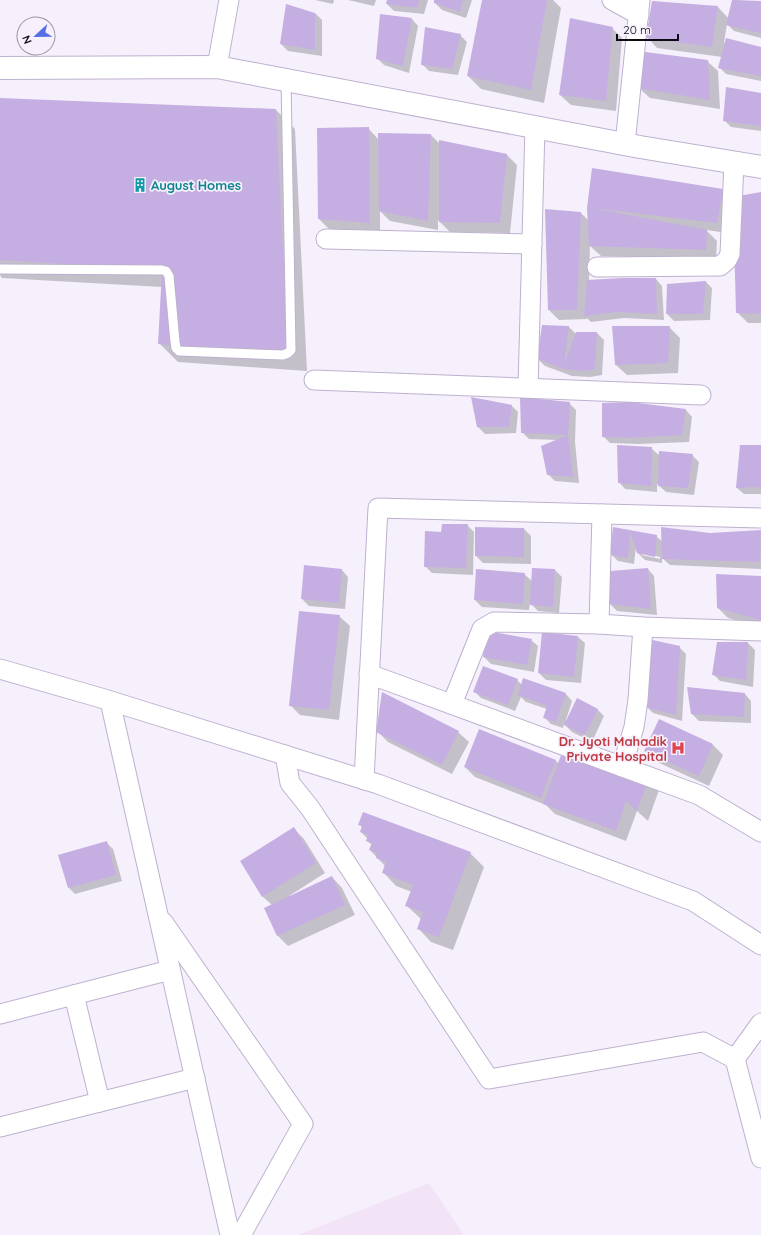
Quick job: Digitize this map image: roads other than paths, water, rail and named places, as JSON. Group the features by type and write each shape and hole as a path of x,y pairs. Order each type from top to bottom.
{"street":[{"path":"217,66 229,0"},
{"path":"612,0 639,8 625,144"},
{"path":"0,68 217,66 625,144 761,167"},
{"path":"528,388 535,127"},
{"path":"597,267 720,266 724,263 730,254 734,162"},
{"path":"326,239 532,244"},
{"path":"314,380 701,395"},
{"path":"364,780 378,508 761,518"},
{"path":"599,624 602,514"},
{"path":"452,704 482,629 494,622 599,624 761,631"},
{"path":"622,767 634,727 638,700 643,627"},
{"path":"0,669 110,701 364,780 693,901 761,945"},
{"path":"369,674 699,795 761,832"},
{"path":"110,701 230,1235"},
{"path":"285,755 290,783 310,808 489,1079 702,1042 735,1059 758,1137 761,1158"},
{"path":"158,914 303,1124 241,1235"},
{"path":"0,1014 170,970"},
{"path":"74,995 100,1102"},
{"path":"735,1059 761,1022"},
{"path":"0,1127 194,1078"}],"lane":[{"path":"0,269 166,271 169,276 176,348 180,351 283,355 288,353 292,350 286,79"}],"place":[{"name":"August Homes","path":"140,185"},
{"name":"Dr. Jyoti Mahadik Private Hospital","path":"678,748"}]}
